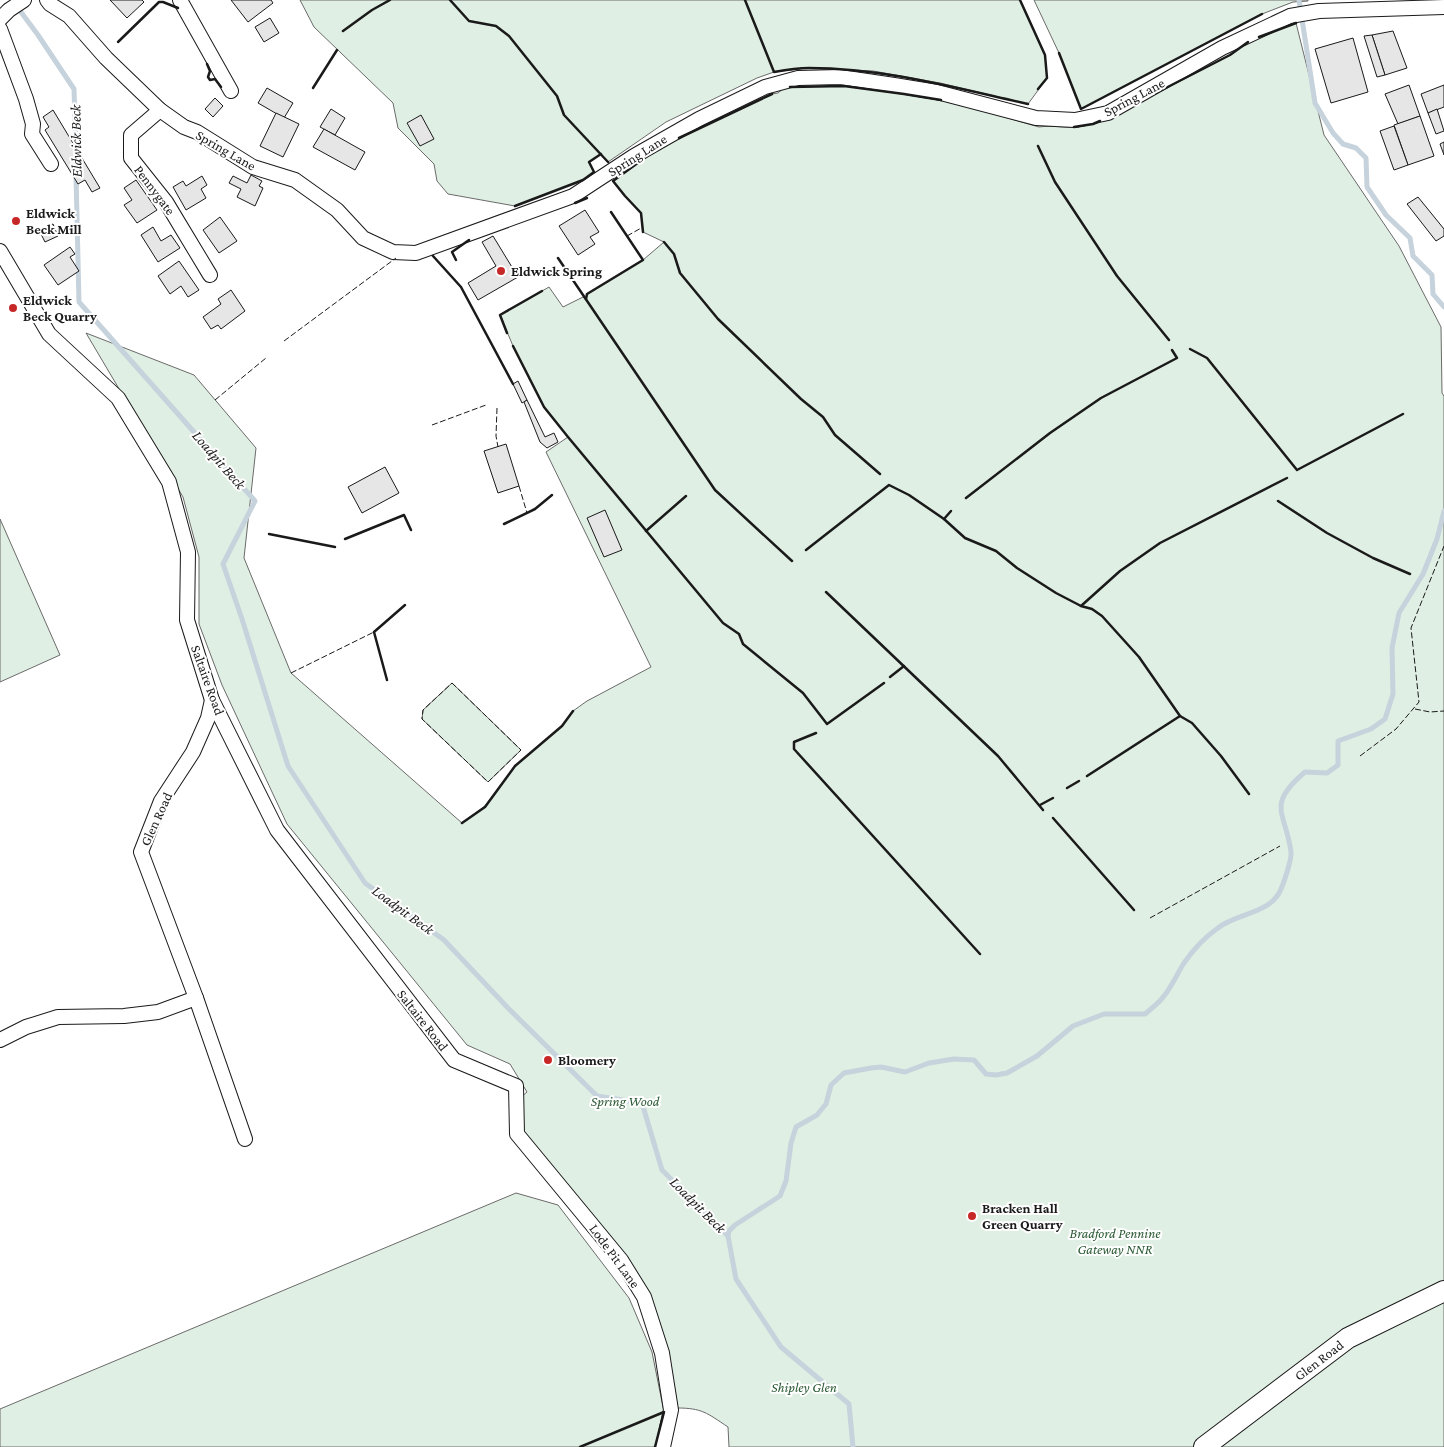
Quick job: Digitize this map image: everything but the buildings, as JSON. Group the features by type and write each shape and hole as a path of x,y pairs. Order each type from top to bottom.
{"street":[{"name":"Spring Lane","path":"46,0 69,16 106,58 160,110 184,127 197,132 254,167 295,180 337,210 363,238 393,252 416,253 574,196 642,151 698,119 765,87 798,78 840,77 937,92 1036,118 1075,120 1108,113 1222,48 1290,16 1307,13 1444,7"},
{"path":"180,0 230,91"},
{"path":"0,29 26,99 33,124 32,134 51,164"},
{"name":"Pennygate","path":"160,110 131,135 131,158 166,202 210,275"},
{"name":"Saltaire Road","path":"0,251 49,334 118,398 169,482 188,552 187,620 212,700 277,830 454,1060 516,1086"},
{"name":"Glen Road","path":"212,700 208,718 193,752 161,801 140,852 196,998 245,1139"},
{"path":"0,1040 26,1027 58,1017 124,1016 158,1012 179,1006 196,998"},
{"name":"Lode Pit Lane","path":"516,1086 517,1134 621,1260 644,1297 662,1353 671,1410 663,1447"},
{"name":"Glen Road","path":"1204,1447 1348,1338 1444,1292"}],"green space":[{"path":"300,0 1020,0 1045,55 1047,78 1028,104 940,83 873,71 807,68 774,72 757,78 666,122 608,162 601,154 589,162 594,172 583,180 515,206 448,194 437,181 434,164 398,128 393,103 314,27"},
{"path":"1034,0 1308,1 1293,2 1262,14 1081,109 1059,53"},
{"path":"1296,23 1324,135 1399,246 1441,327 1442,393 1444,396 1444,1447 729,1447 728,1427 699,1410 677,1408 653,1313 526,1138 517,1114 517,1108 522,1097 527,1092 510,1064 467,1045 287,824 222,685 199,624 199,557 183,497 86,333 194,375 256,448 244,558 291,673 462,823 485,806 515,766 562,726 573,711 587,701 651,667 546,452 568,437 544,407 513,346 500,315 549,287 563,307 583,297 586,299 587,294 643,260 664,242 643,232 641,213 613,181 657,149 761,98 778,93 785,87 844,86 904,94 955,103 1039,127 1071,127 1094,124 1230,55 1249,41"},
{"path":"0,519 60,655 0,682"},
{"path":"452,683 521,750 488,782 422,719 423,710"},
{"path":"516,1193 558,1205 629,1298 652,1352 664,1412 655,1447 0,1447 0,1409"}],"waterway":[{"name":"Eldwick Beck","path":"12,0 74,89 76,154"},
{"path":"1299,0 1315,103 1333,133 1343,144 1356,148 1366,158 1367,187 1386,215 1410,238 1413,256 1432,275 1433,294 1444,307"},
{"name":"Loadpit Beck","path":"76,175 79,302 255,501 223,564 288,766 365,883 444,940 508,1008 597,1096 642,1103 662,1170 728,1236 736,1279 781,1347 849,1404 853,1447"},
{"path":"728,1236 729,1231 735,1225 780,1196 786,1181 791,1143 796,1127 817,1115 826,1104 831,1085 844,1073 881,1067 905,1072 929,1063 954,1059 974,1060 986,1074 1007,1073 1037,1056 1073,1026 1104,1014 1145,1014 1162,999 1181,967 1208,935 1226,923 1270,904 1281,889 1291,855 1289,838 1281,810 1285,793 1305,772 1327,773 1338,765 1338,741 1371,729 1385,719 1393,694 1392,648 1399,613 1423,574 1437,539 1444,511"}],"fence":[{"path":"627,236 643,227"},
{"path":"284,341 396,258"},
{"path":"215,400 266,358"},
{"path":"432,425 486,405"},
{"path":"497,408 496,436 498,447"},
{"path":"519,486 527,513"},
{"path":"1360,756 1396,729 1419,702 1411,628 1444,546"},
{"path":"291,673 374,632"},
{"path":"452,683 521,750 488,782 422,719 423,710 452,683"},
{"path":"1415,709 1430,712 1444,711"},
{"path":"1150,918 1280,846"}],"wall":[{"path":"343,31 372,10 390,0"},
{"path":"450,0 469,21 496,26 509,36 557,96 564,115 608,162"},
{"path":"745,0 774,72 809,68 865,71 920,80 1028,104"},
{"path":"1020,0 1045,55 1047,78 1038,89"},
{"path":"118,42 159,2 178,8"},
{"path":"1059,53 1081,109 1262,14"},
{"path":"1259,37 1296,23"},
{"path":"1156,93 1230,55 1248,42"},
{"path":"313,88 337,50"},
{"path":"207,64 210,71 208,77 210,80 215,79 221,87"},
{"path":"790,87 844,86 941,100"},
{"path":"679,138 772,94"},
{"path":"1074,127 1100,121"},
{"path":"1038,146 1055,182 1117,276 1169,340"},
{"path":"515,206 583,180 594,172 589,162 601,154"},
{"path":"643,232 641,213 613,181 650,154"},
{"path":"575,203 587,198"},
{"path":"586,299 587,294 643,260 611,212"},
{"path":"456,260 452,252 469,240"},
{"path":"664,242 674,254 680,273 718,319 801,399 823,417 835,435 880,474"},
{"path":"433,256 461,287 513,384"},
{"path":"558,258 715,490 792,561"},
{"path":"507,333 500,315 542,291"},
{"path":"513,346 544,407 568,437 723,623 739,634 743,644 803,693 827,724 884,683"},
{"path":"1190,349 1207,358 1297,470 1403,414"},
{"path":"966,498 1050,433 1101,398 1177,358 1172,350"},
{"path":"1081,606 1120,571 1160,543 1287,478"},
{"path":"806,550 889,485 909,495 944,519 965,538 996,551 1017,568 1056,593 1081,606 1092,609 1102,616 1139,657 1180,716 1192,723 1221,756 1249,794"},
{"path":"504,524 535,509 552,495"},
{"path":"646,531 686,496"},
{"path":"1278,501 1327,533 1373,558 1410,574"},
{"path":"944,519 951,511"},
{"path":"345,539 404,515 411,530"},
{"path":"269,534 335,547"},
{"path":"826,592 998,756 1043,810"},
{"path":"387,680 374,632 405,605"},
{"path":"890,677 904,666"},
{"path":"462,823 485,807 515,766 562,726 573,711"},
{"path":"1087,776 1180,716"},
{"path":"816,733 794,742 794,749 980,954"},
{"path":"1067,788 1079,781"},
{"path":"1040,805 1053,798"},
{"path":"1053,818 1134,910"},
{"path":"580,1447 664,1412 655,1447"}],"place":[{"name":"Eldwick Beck Mill","path":"16,221"},
{"name":"Eldwick Spring","path":"501,271"},
{"name":"Eldwick Beck Quarry","path":"13,308"},
{"name":"Bloomery","path":"548,1060"},
{"name":"Bracken Hall Green Quarry","path":"972,1216"}],"park label":[{"name":"Spring Wood","path":"625,1101"},
{"name":"Bradford Pennine Gateway NNR","path":"1115,1242"},
{"name":"Shipley Glen","path":"804,1387"}]}
